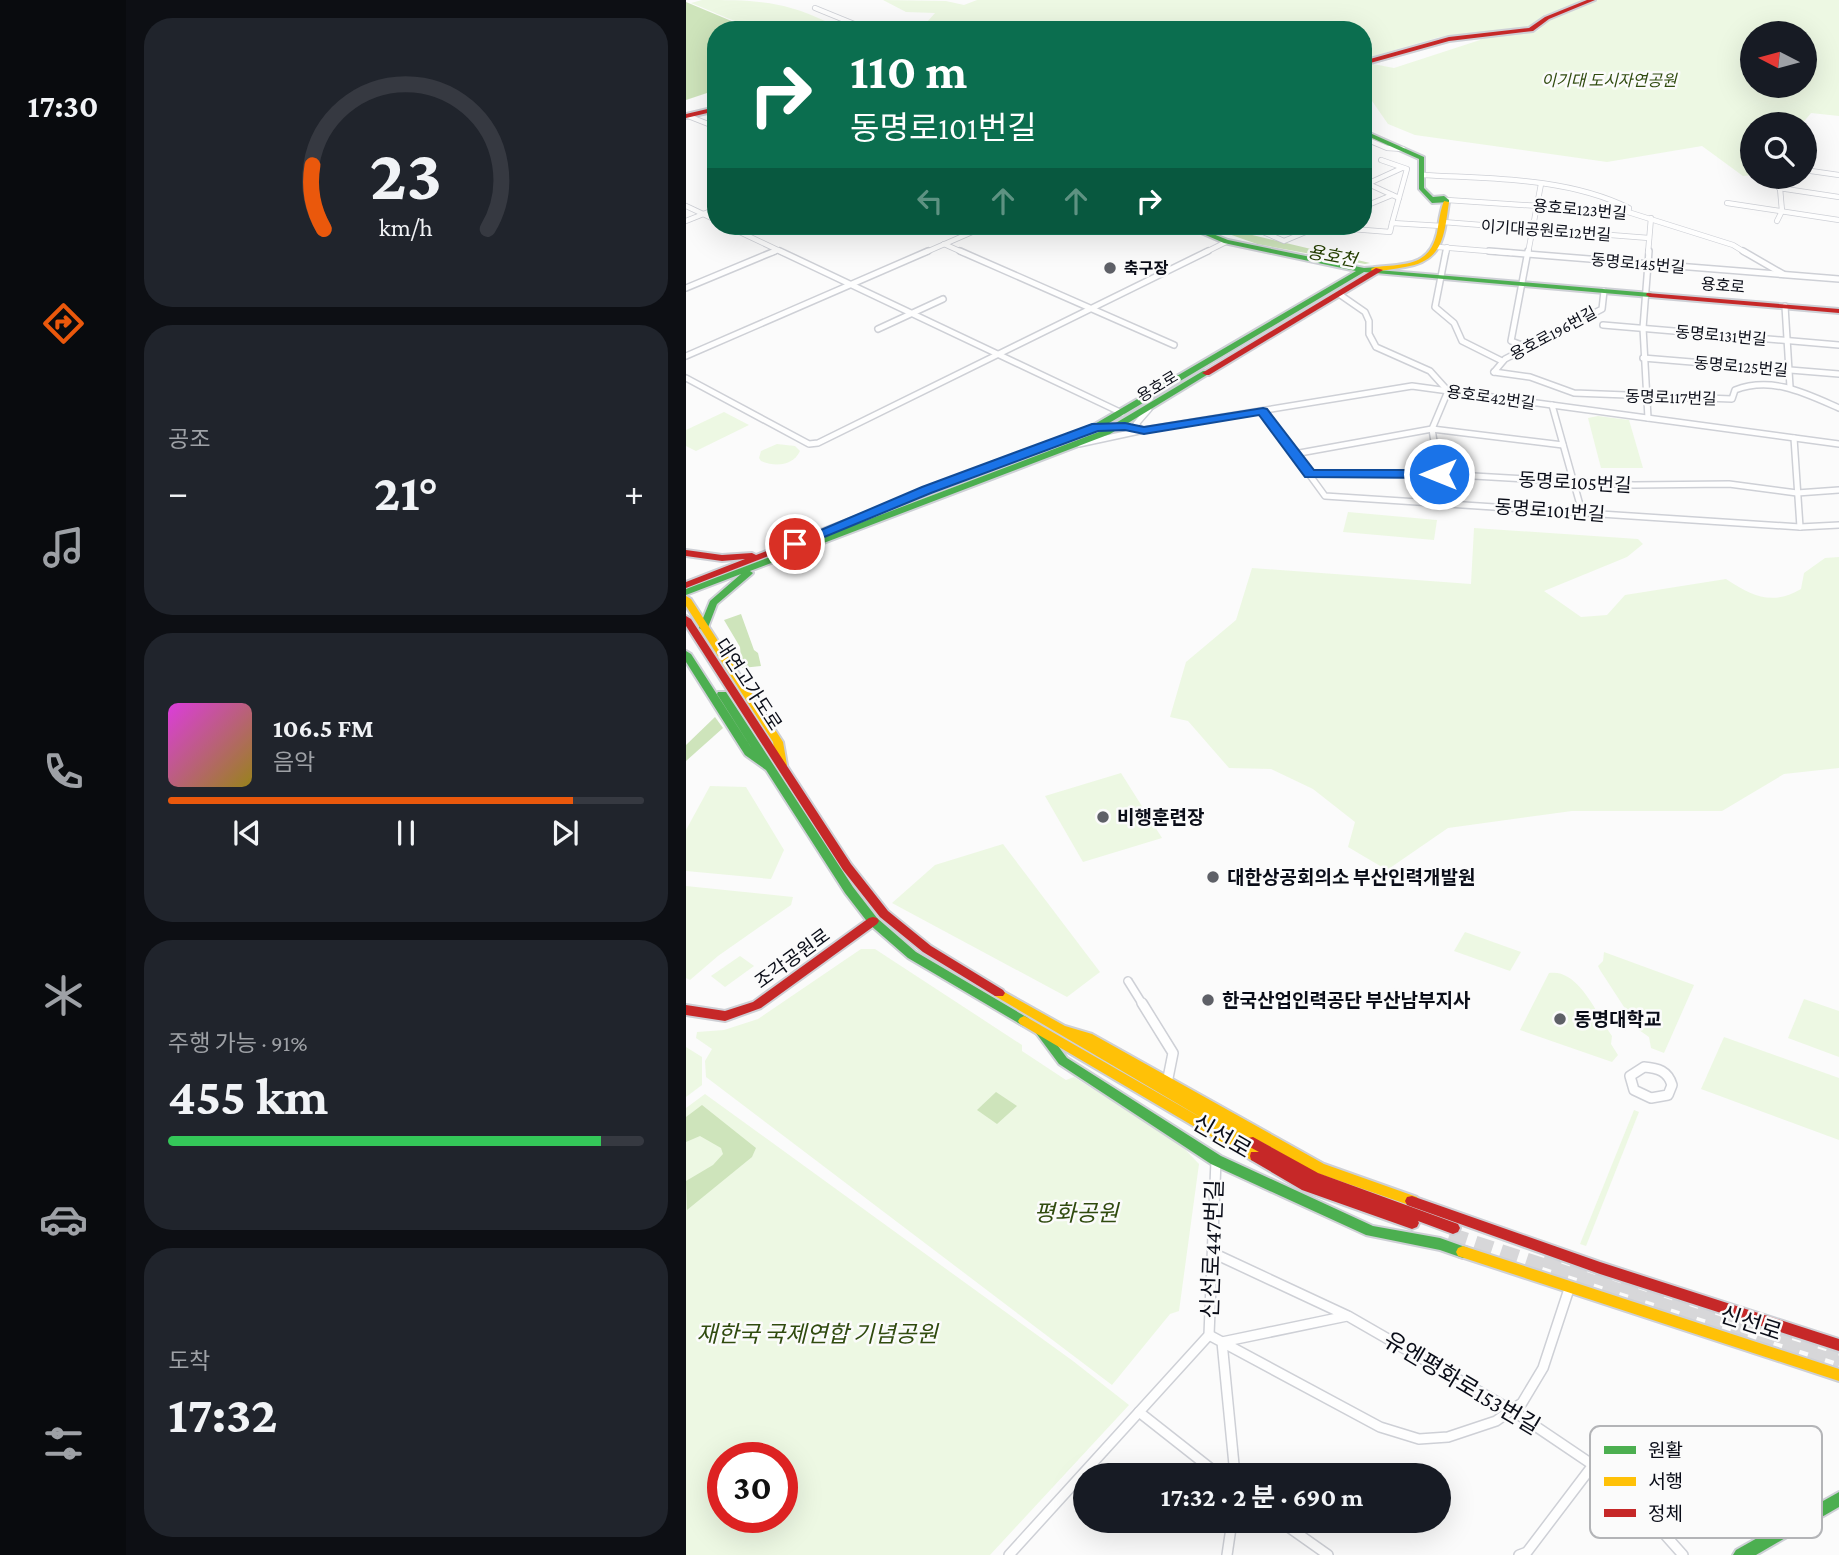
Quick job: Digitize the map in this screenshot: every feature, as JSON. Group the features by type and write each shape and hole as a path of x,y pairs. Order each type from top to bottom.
{"main road":[{"path":"1372,60 1449,38 1531,30 1547,18 1592,0"},
{"path":"687,116 707,111"},
{"path":"1362,270 1423,260 1443,247 1440,206 1420,184 1424,163 1422,158 1372,136"},
{"path":"1209,235 1226,242 1374,272 1393,265"},
{"path":"1314,261 1335,271 1339,277 1334,289"},
{"name":"용호로","path":"686,592 926,490 1096,427 1334,289 1362,270"},
{"name":"용호로","path":"686,585 770,558 1071,446 1117,432 1149,409 1321,304 1334,289 1374,272 1839,310"},
{"path":"963,486 984,474 975,472"},
{"path":"910,506 900,507 926,490"},
{"path":"686,554 722,558 770,558"},
{"path":"704,628 704,619 709,611 729,588 770,558"},
{"path":"699,587 729,588"},
{"path":"686,599 778,742 778,770 849,890 873,921 912,955 1046,1029"},
{"name":"대연고가도로","path":"686,619 746,722"},
{"name":"대연고가도로","path":"686,636 778,770"},
{"path":"686,654 749,753 778,770 884,914 927,949 1046,1029"},
{"name":"조각공원로","path":"686,1010 725,1016 757,1005 873,921"},
{"name":"신선로","path":"1046,1029 1088,1037 1319,1168 1550,1250 1839,1345"},
{"name":"신선로","path":"1046,1029 1063,1060 1216,1160 1371,1231 1440,1244 1839,1375"},
{"name":"신선로","path":"1046,1029 1307,1186 1451,1232"},
{"path":"1822,1509 1839,1499"},
{"path":"1741,1555 1771,1538"}],"street":[{"path":"815,8 847,21"},
{"path":"687,116 707,124"},
{"path":"1372,142 1387,148 1404,149"},
{"path":"1381,160 1407,169 1388,242"},
{"path":"1372,180 1403,167"},
{"path":"1817,172 1839,175"},
{"path":"1423,175 1541,184 1614,198 1629,208 1628,212"},
{"path":"1527,347 1511,341 1541,184"},
{"path":"1372,186 1399,198"},
{"path":"1777,221 1782,211 1779,189"},
{"path":"1786,189 1839,197"},
{"path":"1372,203 1392,195"},
{"path":"1727,203 1839,220"},
{"name":"용호로123번길","path":"1440,206 1536,205 1628,212 1733,245 1784,275"},
{"path":"686,206 707,216"},
{"path":"1392,223 1440,206"},
{"name":"이기대공원로12번길","path":"1440,206 1531,229 1649,238"},
{"path":"686,221 707,212"},
{"path":"1647,418 1643,328 1651,218"},
{"path":"1372,231 1390,232"},
{"path":"746,235 1122,413"},
{"path":"686,356 965,235"},
{"path":"1270,235 1284,241 1298,235"},
{"path":"686,378 809,444 818,443 1226,242"},
{"path":"944,244 1174,345"},
{"path":"1443,247 1442,277 1435,307 1454,323 1462,341 1502,361"},
{"name":"동명로145번길","path":"1443,247 1839,279"},
{"path":"687,286 778,250"},
{"path":"1334,289 1365,312 1369,321 1369,334 1376,346 1430,371 1448,391 1432,429 1444,504"},
{"name":"용호로196번길","path":"1494,372 1502,361 1602,309 1604,291"},
{"path":"878,329 943,299"},
{"path":"1785,306 1790,387"},
{"name":"동명로131번길","path":"1603,325 1839,345"},
{"name":"동명로125번길","path":"1643,358 1839,374"},
{"name":"동명로117번길","path":"1494,372 1530,377 1574,393 1732,398 1735,390 1745,385 1764,384 1790,387 1839,408"},
{"name":"용호로42번길","path":"1096,427 1117,432 1142,430 1412,386 1839,444"},
{"path":"1552,405 1582,512"},
{"path":"1142,430 1136,424 1149,409"},
{"name":"동명로101번길","path":"1263,411 1325,496 1800,527 1839,525"},
{"path":"1294,454 1432,429 1563,445"},
{"name":"용호로42번길","path":"1117,432 1142,430"},
{"path":"1794,438 1800,527"},
{"name":"동명로105번길","path":"1310,474 1439,474 1634,485 1729,484 1797,493 1839,490"},
{"path":"1128,981 1172,1053 1167,1083"},
{"path":"1644,1067 1663,1071 1671,1080 1668,1095 1656,1099 1641,1096 1630,1081 1633,1072 1644,1067"},
{"name":"신선로447번길","path":"1009,1555 1209,1335 1216,1160"},
{"name":"유엔평화로153번길","path":"1213,1253 1348,1316 1513,1411 1590,1463"},
{"path":"1209,1335 1368,1423 1420,1440 1455,1436 1485,1426 1513,1411 1530,1394 1547,1356 1570,1286"},
{"path":"1222,1342 1348,1316"},
{"path":"1222,1342 1234,1463"},
{"path":"1139,1412 1204,1463"},
{"path":"1519,1555 1527,1552 1590,1469"},
{"path":"1227,1555 1230,1533"},
{"path":"1297,1533 1328,1555"},
{"name":"유엔평화로153번길","path":"1668,1538 1683,1555"}],"green space":[{"path":"702,0 736,0 780,5 825,21 736,21 691,3"},
{"name":"이기대 도시자연공원","path":"883,0 946,1 964,5 977,0 1585,0 1545,15 1528,29 1440,37 1372,56 1372,21 928,21 935,13 906,12"},
{"name":"이기대 도시자연공원","path":"1597,0 1839,0 1839,116 1817,112 1740,112 1740,174 1702,146 1607,162 1415,135 1388,124 1372,101 1372,64 1394,68 1480,40 1482,37 1539,30 1549,19"},
{"path":"724,412 749,425 696,451 686,446 686,430"},
{"path":"1598,416 1629,420 1643,468 1601,468 1588,418"},
{"path":"777,444 795,446 800,451 793,460 783,464 761,461 761,451"},
{"path":"1348,512 1437,520 1434,540 1343,532"},
{"path":"1474,528 1638,539 1643,544 1627,557 1544,591 1581,617 1607,615 1625,595 1726,579 1762,597 1781,597 1801,589 1804,573 1825,558 1839,557 1839,768 1784,774 1722,811 1572,811 1448,828 1387,870 1348,847 1355,822 1313,789 1271,769 1229,768 1188,721 1170,717 1186,662 1236,620 1252,568 1471,584"},
{"name":"비행훈련장","path":"1121,773 1162,838 1083,862 1045,796"},
{"path":"710,786 746,787 784,850 771,879 686,871 686,830"},
{"path":"1003,844 1100,972 1067,997 892,903 935,865"},
{"path":"686,886 793,897 791,905 718,956 690,980 686,978"},
{"path":"1465,932 1521,952 1510,971 1454,951"},
{"name":"평화공원","path":"861,949 875,949 1022,1045 1022,1051 1066,1080 1074,1077 1179,1143 1199,1164 1179,1311 1170,1314 1112,1385 706,1077 705,1061 712,1049 696,1038 697,1032 724,1030 758,1019"},
{"path":"1604,952 1694,985 1664,1053 1651,1048 1649,1037 1639,1030 1600,970 1598,966 1603,961"},
{"path":"740,956 754,966 725,987 711,976"},
{"path":"1549,973 1560,973 1569,978 1586,995 1612,1036 1611,1044 1618,1055 1612,1062 1520,1030"},
{"path":"1804,999 1839,1011 1839,1057 1788,1038"},
{"path":"1724,1037 1839,1078 1839,1140 1701,1089"},
{"path":"686,1047 702,1057 702,1085 686,1097"},
{"name":"재한국 국제연합 기념공원","path":"705,1094 1073,1361 1129,1405 990,1555 686,1555 686,1108"},
{"path":"1634,1110 1639,1112 1586,1246 1580,1244"}],"water":[{"path":"686,2 731,21 707,21 707,93 686,100"},
{"name":"용호천","path":"1232,235 1252,235 1370,263 1365,264 1257,244"},
{"path":"741,614 761,666 742,668 740,647 724,620"},
{"path":"715,717 723,728 686,761 686,745"},
{"path":"996,1092 1017,1106 997,1124 977,1110"},
{"path":"702,1105 756,1148 752,1157 687,1210 686,1181 713,1165 723,1154 721,1148 700,1136 686,1142 686,1117"}],"tunnel":[{"path":"1449,1236 1839,1365"},
{"path":"1544,1258 1839,1353"}],"traffic: fast":[{"path":"1372,136 1422,158 1421,188 1434,202 1447,201 1442,197 1433,199"},
{"path":"1209,235 1226,242 1374,272 1650,295"},
{"path":"1078,434 1096,427 1362,270 1375,269"},
{"path":"686,592 1107,432 1206,373"},
{"path":"704,628 713,603 748,573"},
{"path":"686,654 749,753 768,767"},
{"path":"722,694 849,890 873,921 912,955 1024,1021"},
{"path":"1042,1033 1063,1061 1216,1160 1371,1231 1440,1244 1463,1252"},
{"path":"1822,1509 1839,1499"},
{"path":"1741,1555 1771,1538"}],"traffic: slow":[{"path":"1375,269 1423,261 1430,255 1440,237 1446,202"},
{"path":"686,599 778,742 782,765"},
{"path":"999,993 1253,1142"},
{"path":"1024,1021 1256,1156"},
{"path":"1066,1030 1088,1037 1319,1168 1412,1201"},
{"path":"1463,1252 1839,1375"}],"traffic: jam":[{"path":"1372,60 1449,39 1531,30 1547,18 1592,0"},
{"path":"686,116 707,111"},
{"path":"1206,373 1379,270"},
{"path":"1650,295 1839,311"},
{"path":"686,585 1078,434"},
{"path":"686,553 722,558 752,556"},
{"path":"686,619 847,867 884,914 927,949 999,993"},
{"path":"686,1010 725,1016 757,1005 873,921"},
{"path":"1253,1142 1313,1177 1453,1228"},
{"path":"1256,1156 1307,1186 1412,1223"},
{"path":"1412,1201 1600,1268 1839,1345"}],"place":[{"name":"축구장","path":"1110,268"},
{"name":"비행훈련장","path":"1103,817"},
{"name":"대한상공회의소 부산인력개발원","path":"1213,877"},
{"name":"한국산업인력공단 부산남부지사","path":"1208,1000"},
{"name":"동명대학교","path":"1560,1019"}],"route":[{"path":"795,544 926,490 1096,427 1125,426 1144,430 1263,411 1310,474 1439,474"}]}
